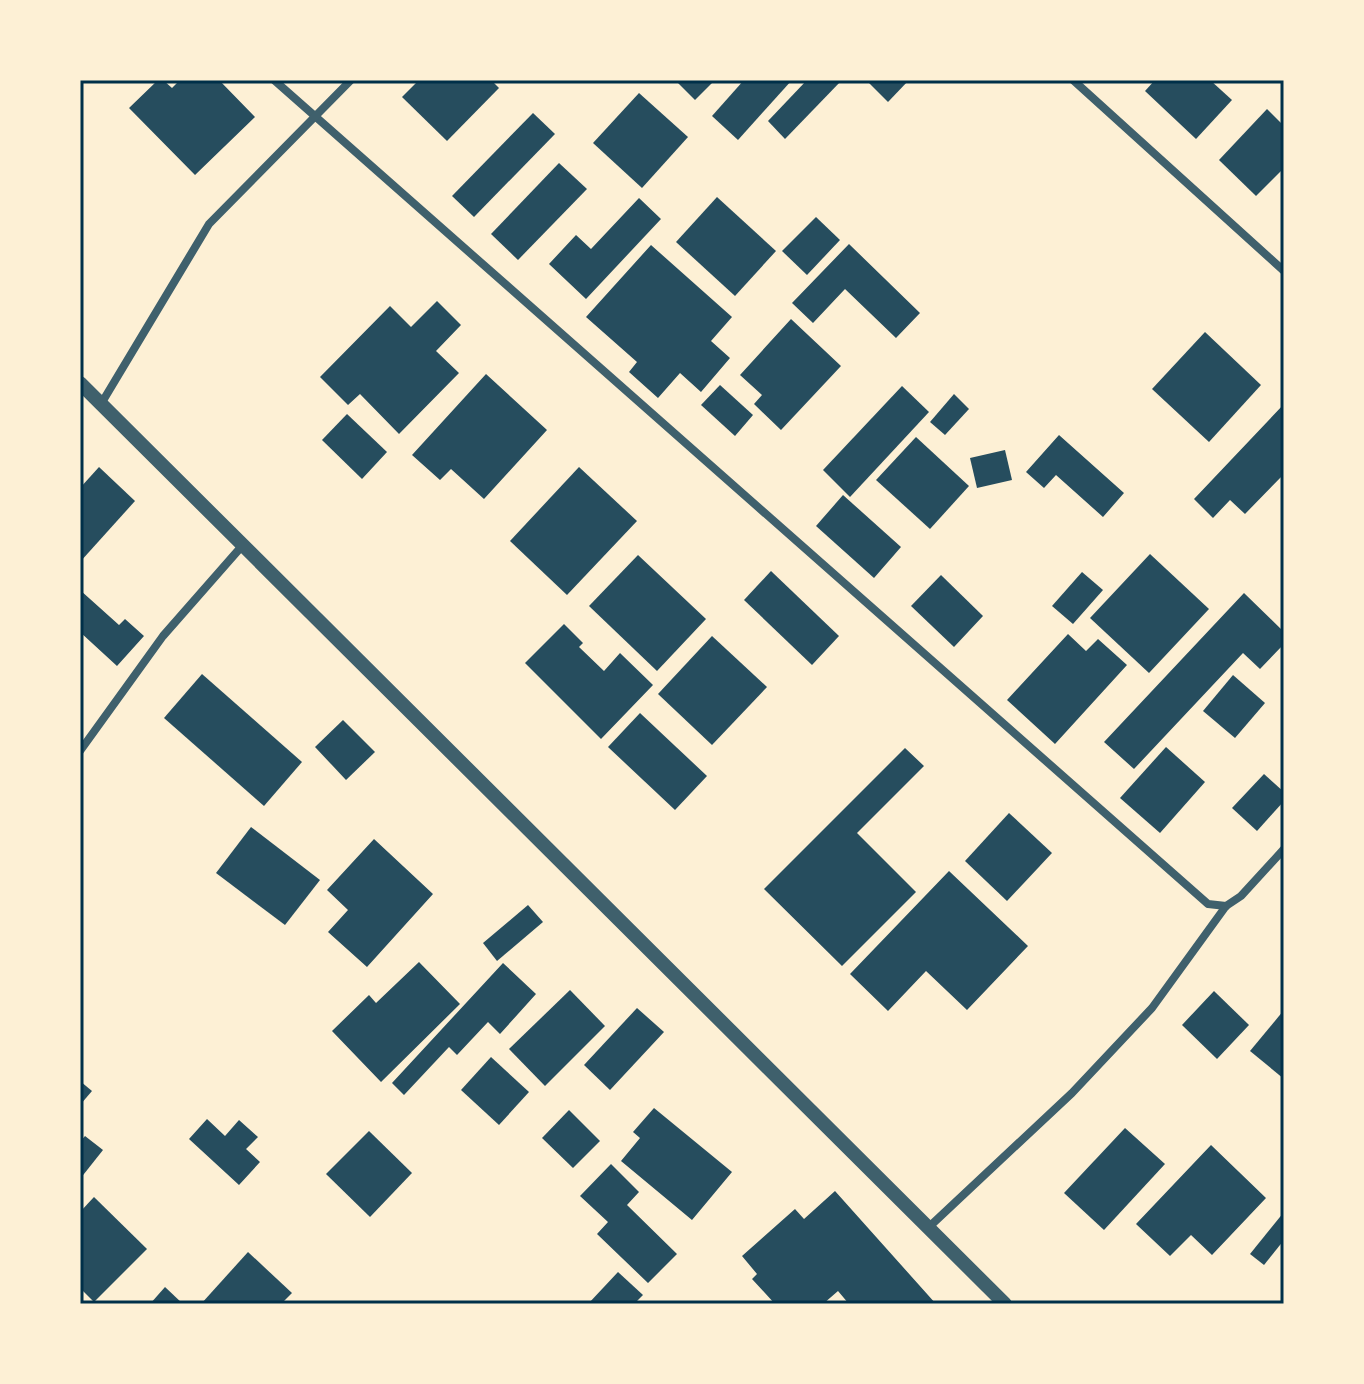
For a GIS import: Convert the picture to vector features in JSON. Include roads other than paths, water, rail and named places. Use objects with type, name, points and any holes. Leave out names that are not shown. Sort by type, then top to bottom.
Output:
[{"type":"street","points":[[274,80],[1208,904],[1226,906]]},
{"type":"street","points":[[101,404],[209,224],[351,80]]},
{"type":"street","points":[[1073,80],[1284,271]]},
{"type":"street","points":[[80,383],[1005,1304]]},
{"type":"street","points":[[80,751],[163,636],[242,546]]},
{"type":"street","points":[[929,1227],[1072,1093],[1152,1008],[1226,906],[1241,896],[1284,849]]}]
